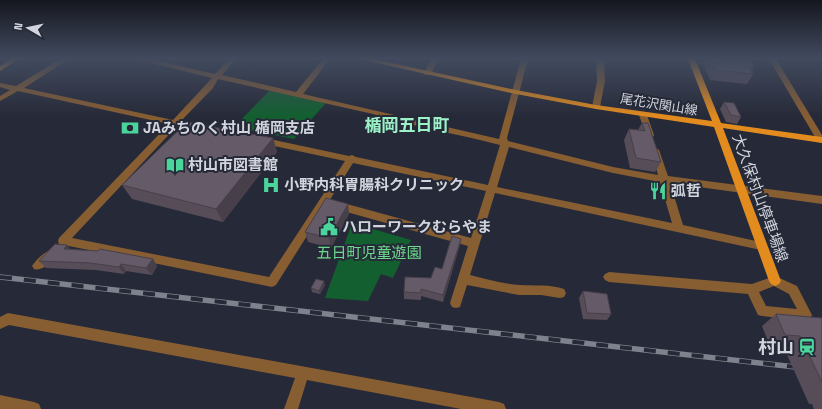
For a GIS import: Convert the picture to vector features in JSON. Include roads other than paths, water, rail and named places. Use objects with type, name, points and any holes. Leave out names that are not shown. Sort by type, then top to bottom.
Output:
[{"type":"main road","name":"尾花沢関山線","points":[[452,78],[596,107],[718,125],[699,78]]},
{"type":"main road","points":[[718,125],[821,140]]},
{"type":"main road","name":"大久保村山停車場線","points":[[718,125],[740,189],[775,281]]},
{"type":"street","points":[[0,99],[34,78]]},
{"type":"street","points":[[38,266],[210,86],[216,78]]},
{"type":"street","points":[[226,78],[375,112],[397,119],[453,130],[613,170],[664,179],[822,200]]},
{"type":"street","points":[[298,94],[311,78]]},
{"type":"street","points":[[456,303],[506,144],[504,138],[520,78]]},
{"type":"street","points":[[596,107],[601,78]]},
{"type":"street","points":[[784,78],[821,140]]},
{"type":"street","points":[[0,85],[205,129]]},
{"type":"street","points":[[643,115],[679,229]]},
{"type":"street","points":[[252,138],[761,246]]},
{"type":"street","points":[[63,241],[272,282],[352,158]]},
{"type":"street","points":[[324,202],[474,244]]},
{"type":"street","points":[[609,277],[752,289],[775,281],[793,290],[806,315],[762,311],[752,289]]},
{"type":"street","points":[[464,279],[519,290],[541,290],[560,293]]},
{"type":"street","points":[[0,323],[8,319],[499,409]]},
{"type":"street","points":[[291,409],[303,373]]},
{"type":"street","points":[[0,402],[34,409]]},
{"type":"railway","points":[[0,277],[822,370]]},
{"type":"place","name":"JAみちのく村山 楯岡支店","points":[[130,128]]},
{"type":"place","name":"村山市図書館","points":[[175,165]]},
{"type":"place","name":"小野内科胃腸科クリニック","points":[[271,185]]},
{"type":"place","name":"弧哲","points":[[658,191]]},
{"type":"place","name":"ハローワークむらやま","points":[[329,227]]},
{"type":"place","name":"村山","points":[[807,347]]},
{"type":"district","name":"楯岡五日町","points":[[407,125]]},
{"type":"park label","name":"五日町児童遊園","points":[[369,253]]}]
